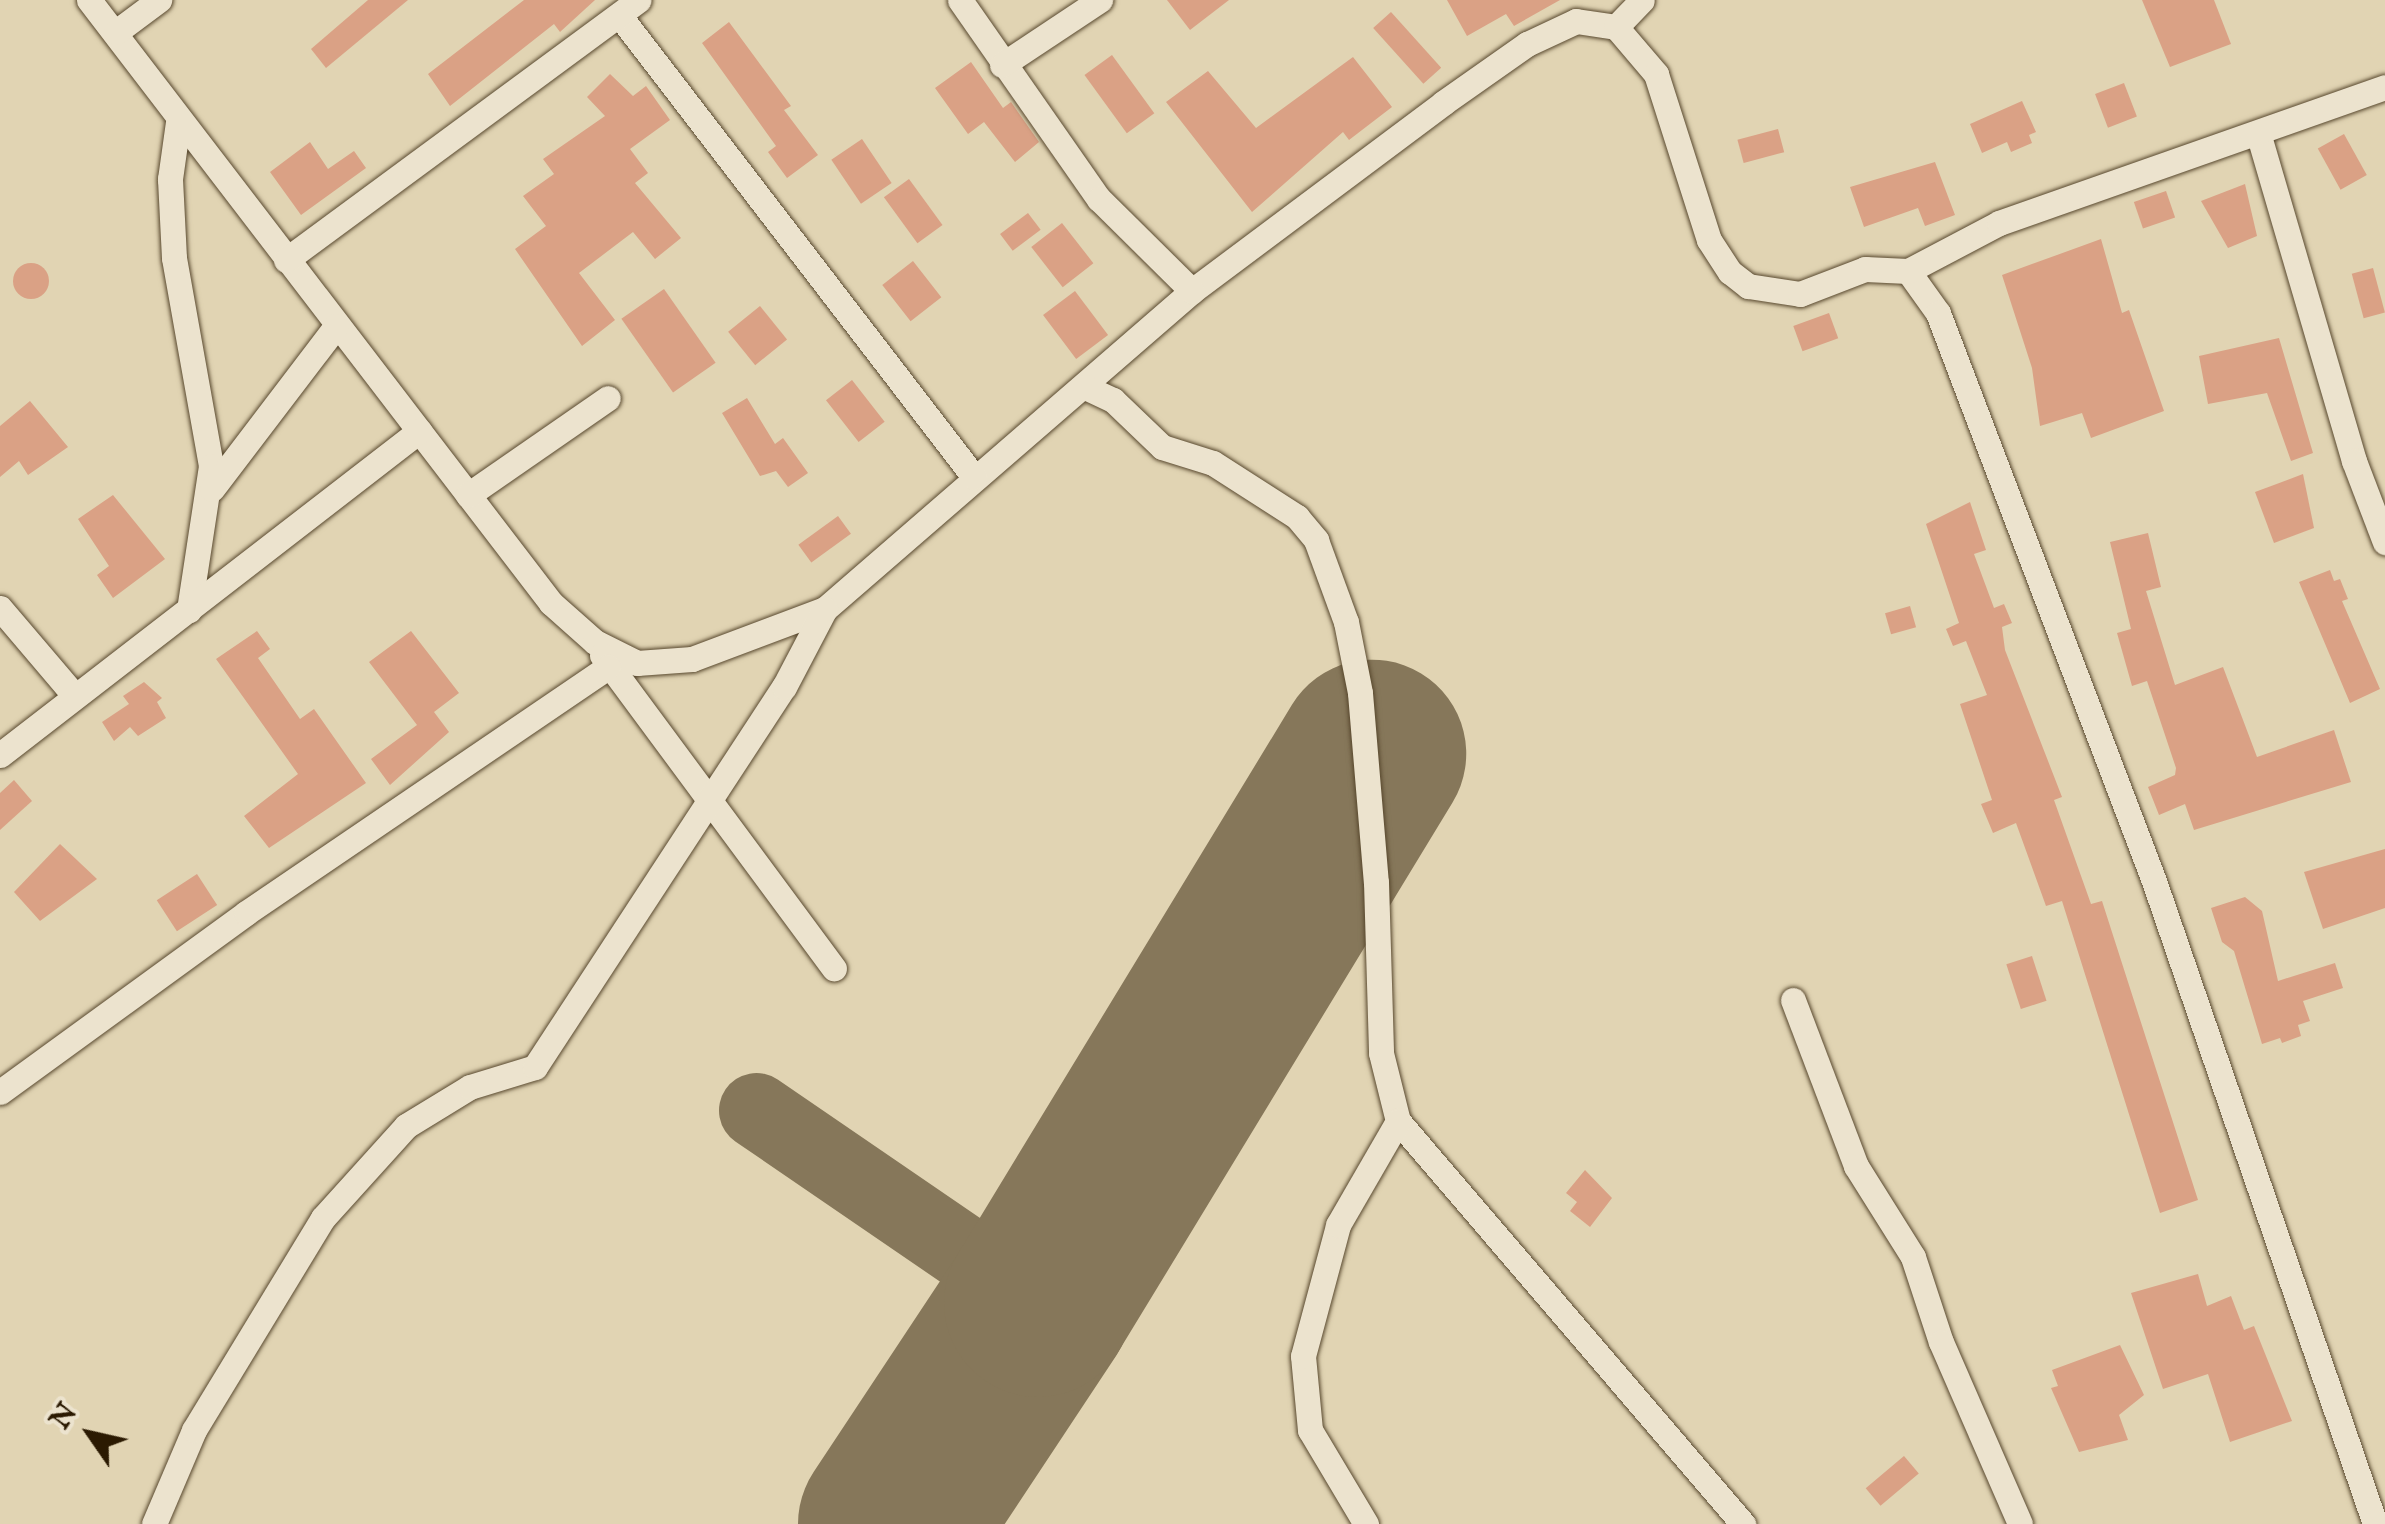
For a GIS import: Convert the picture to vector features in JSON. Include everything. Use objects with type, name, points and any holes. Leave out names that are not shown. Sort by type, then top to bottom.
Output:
[{"type":"street","points":[[89,0],[178,122],[552,603],[595,642],[637,664],[692,659],[825,609],[974,477],[1085,387],[1192,290],[1527,44],[1576,22],[1616,27],[1656,74],[1708,240],[1730,272],[1748,286],[1800,294],[1866,269],[1908,271],[1998,223],[2259,136],[2385,87]]},
{"type":"street","points":[[116,32],[160,0]]},
{"type":"street","points":[[960,0],[1098,199],[1192,290]]},
{"type":"street","points":[[1002,65],[1100,0]]},
{"type":"street","points":[[1616,27],[1642,0]]},
{"type":"street","points":[[286,260],[629,8],[974,477]]},
{"type":"street","points":[[178,122],[170,179],[174,258],[212,489],[190,610]]},
{"type":"street","points":[[2259,136],[2354,461],[2385,542]]},
{"type":"street","points":[[1908,271],[1938,313],[2154,881],[2375,1524]]},
{"type":"street","points":[[212,489],[336,326]]},
{"type":"street","points":[[1085,387],[1113,400],[1162,447],[1214,463],[1297,518],[1330,570],[1360,693],[1376,882],[1381,1054],[1398,1122],[1744,1524]]},
{"type":"street","points":[[468,494],[608,398]]},
{"type":"street","points":[[0,755],[419,432]]},
{"type":"street","points":[[0,608],[74,696]]},
{"type":"street","points":[[154,1524],[194,1430],[324,1218],[406,1126],[470,1087],[535,1066],[784,688],[825,609]]},
{"type":"street","points":[[595,642],[608,667],[708,805],[834,969]]},
{"type":"street","points":[[0,1092],[246,913],[608,667]]},
{"type":"street","points":[[1793,1000],[1856,1166],[1913,1257],[2020,1524]]},
{"type":"street","points":[[1366,1524],[1310,1430],[1302,1356],[1338,1225],[1398,1122]]},
{"type":"building","points":[[368,0],[408,0],[326,68],[311,49]]},
{"type":"building","points":[[524,0],[595,0],[560,32],[554,24],[450,106],[428,74]]},
{"type":"building","points":[[1167,0],[1229,0],[1190,30]]},
{"type":"building","points":[[1447,0],[1560,0],[1514,26],[1506,14],[1467,36]]},
{"type":"building","points":[[2142,0],[2214,0],[2231,44],[2170,67]]},
{"type":"building","points":[[1391,12],[1441,68],[1423,84],[1373,28]]},
{"type":"building","points":[[729,22],[791,106],[784,110],[818,155],[787,178],[768,152],[776,146],[702,43]]},
{"type":"building","points":[[1112,55],[1154,113],[1127,133],[1084,75]]},
{"type":"building","points":[[1353,57],[1392,107],[1349,140],[1343,132],[1252,212],[1166,102],[1208,71],[1256,128]]},
{"type":"building","points":[[971,62],[1003,108],[1011,102],[1039,142],[1015,162],[984,122],[968,134],[935,88]]},
{"type":"building","points":[[610,74],[633,96],[646,86],[670,120],[630,149],[648,173],[635,183],[681,238],[655,259],[633,232],[579,273],[615,320],[582,346],[515,249],[546,226],[523,196],[554,174],[543,159],[605,116],[587,97]]},
{"type":"building","points":[[2124,83],[2137,117],[2108,128],[2095,94]]},
{"type":"building","points":[[2022,101],[2036,132],[2029,135],[2032,143],[2011,152],[2007,142],[1982,153],[1970,124]]},
{"type":"building","points":[[1778,129],[1784,152],[1744,163],[1737,140]]},
{"type":"building","points":[[2344,134],[2367,175],[2341,190],[2318,149]]},
{"type":"building","points":[[862,139],[892,183],[861,204],[831,160]]},
{"type":"building","points":[[310,142],[328,169],[354,151],[366,168],[301,215],[270,172]]},
{"type":"building","points":[[1935,162],[1955,215],[1925,226],[1918,208],[1864,227],[1850,187]]},
{"type":"building","points":[[909,179],[943,225],[917,243],[884,197]]},
{"type":"building","points":[[2245,184],[2257,236],[2228,248],[2201,201]]},
{"type":"building","points":[[2166,191],[2175,217],[2143,229],[2134,202]]},
{"type":"building","points":[[1028,213],[1041,230],[1013,251],[1000,234]]},
{"type":"building","points":[[1062,223],[1093,263],[1063,287],[1031,247]]},
{"type":"building","points":[[2101,239],[2122,313],[2129,310],[2164,411],[2091,438],[2082,413],[2040,426],[2032,368],[2002,275]]},
{"type":"building","points":[[913,261],[941,297],[911,321],[882,285]]},
{"type":"building","points":[[31,263],[44,268],[49,281],[44,294],[31,299],[18,294],[13,281],[18,268]]},
{"type":"building","points":[[2373,268],[2385,312],[2364,318],[2352,274]]},
{"type":"building","points":[[664,289],[716,363],[673,393],[621,319]]},
{"type":"building","points":[[1075,291],[1108,335],[1076,359],[1043,315]]},
{"type":"building","points":[[760,306],[787,339],[755,365],[728,332]]},
{"type":"building","points":[[1829,313],[1838,338],[1803,351],[1793,326]]},
{"type":"building","points":[[2279,338],[2313,453],[2291,461],[2267,393],[2208,404],[2199,356]]},
{"type":"building","points":[[852,380],[885,422],[859,442],[826,400]]},
{"type":"building","points":[[747,398],[775,444],[783,438],[808,473],[788,487],[776,471],[760,476],[722,413]]},
{"type":"building","points":[[30,401],[68,447],[28,475],[19,461],[0,477],[0,426]]},
{"type":"building","points":[[2303,474],[2314,528],[2274,543],[2255,492]]},
{"type":"building","points":[[113,495],[165,559],[113,598],[97,575],[109,566],[78,519]]},
{"type":"building","points":[[1970,502],[1986,550],[1974,554],[1994,608],[2004,604],[2012,623],[2002,627],[2005,650],[2062,797],[2054,800],[2091,904],[2102,901],[2198,1200],[2160,1213],[2062,901],[2046,906],[2016,823],[1993,833],[1981,804],[1992,800],[1960,704],[1987,695],[1966,641],[1953,646],[1946,629],[1959,623],[1926,524]]},
{"type":"building","points":[[838,516],[851,534],[811,563],[798,545]]},
{"type":"building","points":[[2148,533],[2161,587],[2146,591],[2175,685],[2223,667],[2257,757],[2334,730],[2351,782],[2194,830],[2185,804],[2159,815],[2148,787],[2175,775],[2176,768],[2147,681],[2132,686],[2117,633],[2131,629],[2110,542]]},
{"type":"building","points":[[2330,570],[2334,581],[2340,579],[2348,599],[2342,601],[2380,689],[2350,703],[2299,582]]},
{"type":"building","points":[[1910,606],[1916,627],[1891,634],[1885,613]]},
{"type":"building","points":[[257,631],[270,649],[258,658],[300,719],[314,709],[366,783],[269,848],[244,816],[298,774],[216,659]]},
{"type":"building","points":[[411,631],[459,693],[434,712],[449,732],[390,785],[371,759],[417,725],[369,662]]},
{"type":"building","points":[[144,682],[162,698],[157,702],[166,718],[138,736],[130,727],[114,741],[102,722],[129,704],[123,696]]},
{"type":"building","points":[[14,780],[32,801],[0,830],[0,793]]},
{"type":"building","points":[[60,844],[97,879],[40,921],[14,892]]},
{"type":"building","points":[[2385,849],[2385,908],[2323,929],[2304,872]]},
{"type":"building","points":[[197,874],[217,905],[177,931],[157,900]]},
{"type":"building","points":[[2245,897],[2262,911],[2278,981],[2335,963],[2343,988],[2303,1001],[2310,1021],[2298,1025],[2301,1036],[2282,1043],[2280,1038],[2262,1044],[2234,951],[2222,942],[2211,908]]},
{"type":"building","points":[[2032,956],[2047,1001],[2021,1009],[2006,964]]},
{"type":"building","points":[[1585,1170],[1612,1198],[1590,1227],[1570,1211],[1577,1202],[1566,1193]]},
{"type":"building","points":[[2198,1274],[2207,1306],[2231,1296],[2244,1330],[2254,1326],[2292,1421],[2230,1442],[2208,1374],[2163,1389],[2131,1293]]},
{"type":"building","points":[[2120,1345],[2144,1395],[2119,1415],[2128,1440],[2079,1452],[2051,1388],[2058,1386],[2052,1370]]},
{"type":"building","points":[[1904,1456],[1919,1474],[1880,1506],[1866,1488]]},
{"type":"taxiway","points":[[756,1110],[1038,1303]]},
{"type":"runway","points":[[892,1524],[1038,1303],[1372,754]]}]
